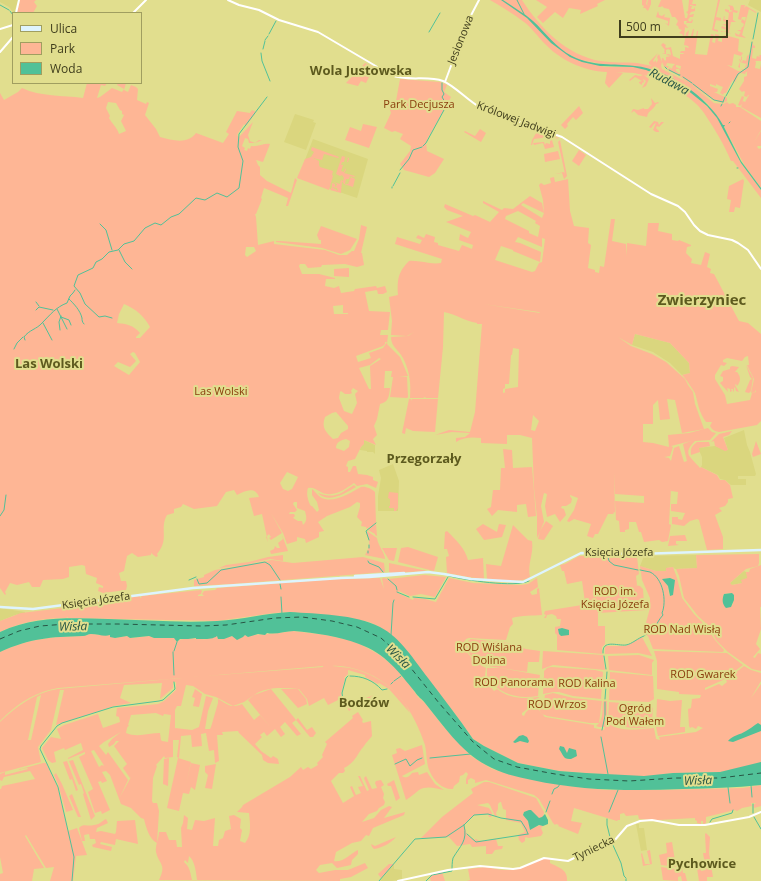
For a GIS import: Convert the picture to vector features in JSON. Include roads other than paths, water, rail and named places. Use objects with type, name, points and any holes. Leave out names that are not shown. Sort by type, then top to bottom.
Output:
[{"type":"main road","name":"Księcia Józefa","points":[[0,607],[27,610],[40,609],[193,588],[388,574],[433,572],[471,579],[523,582],[581,553],[638,554],[761,550]]},
{"type":"main road","name":"Księcia Józefa","points":[[340,578],[413,573]]},
{"type":"street","points":[[16,12],[19,0]]},
{"type":"street","points":[[134,12],[146,0]]},
{"type":"street","points":[[228,0],[239,5],[259,10],[279,20],[318,32],[393,76],[445,82]]},
{"type":"street","name":"Jesionowa","points":[[445,82],[467,23],[479,0]]},
{"type":"street","points":[[0,29],[12,26]]},
{"type":"street","points":[[0,52],[12,38]]},
{"type":"street","name":"Królowej Jadwigi","points":[[445,82],[470,102],[481,108],[562,137],[651,194],[678,206],[685,212],[694,226],[700,231],[708,235],[738,243],[748,250],[761,269]]},
{"type":"street","name":"Tyniecka","points":[[398,881],[448,870],[480,866],[513,869],[520,868],[544,858],[568,861],[599,846],[614,841],[627,826],[640,820],[652,820],[679,825],[705,825],[749,817],[761,812]]},
{"type":"water","points":[[501,0],[530,18],[556,45],[572,56],[588,62],[647,68],[685,86],[707,104],[723,125],[725,125],[724,127],[741,161],[761,190],[741,163],[717,118],[707,106],[691,93],[675,82],[646,70],[633,67],[600,66],[582,62],[570,57],[551,43],[527,18]]},
{"type":"water","points":[[670,578],[675,580],[673,595],[670,596],[668,586],[662,579]]},
{"type":"water","points":[[732,593],[734,595],[734,600],[731,607],[726,608],[723,601],[724,594]]},
{"type":"water","name":"Wisła","points":[[290,612],[324,614],[359,619],[380,627],[388,632],[401,643],[473,739],[518,763],[559,771],[644,776],[673,773],[720,772],[761,762],[761,785],[664,790],[588,788],[551,784],[520,778],[491,768],[460,745],[397,670],[384,658],[359,644],[327,635],[294,631],[274,634],[267,633],[265,635],[258,634],[248,637],[245,635],[237,640],[232,636],[224,639],[218,639],[217,636],[207,639],[180,639],[177,642],[174,638],[154,638],[149,636],[130,638],[127,636],[115,638],[110,637],[110,635],[105,636],[91,634],[84,636],[41,639],[11,647],[0,652],[0,632],[26,623],[53,619],[80,618],[203,622]]},
{"type":"water","points":[[562,628],[569,630],[569,635],[561,636],[559,634],[558,629]]},
{"type":"water","points":[[758,723],[761,725],[761,731],[733,742],[728,741],[732,737],[744,732]]},
{"type":"water","points":[[523,735],[527,737],[529,741],[528,743],[520,741],[515,743],[513,742],[519,736]]},
{"type":"water","points":[[560,746],[564,747],[567,753],[569,748],[576,750],[577,756],[571,759],[566,759],[559,749]]},
{"type":"water","points":[[531,810],[539,818],[545,814],[548,824],[543,826],[539,825],[530,830],[528,821],[523,815],[524,812]]},
{"type":"waterway","name":"Rudawa","points":[[517,0],[524,14]]},
{"type":"waterway","points":[[0,5],[9,10]]},
{"type":"waterway","points":[[429,32],[440,13]]},
{"type":"waterway","points":[[753,39],[758,13]]},
{"type":"waterway","points":[[269,34],[276,21]]},
{"type":"waterway","points":[[265,40],[268,36]]},
{"type":"waterway","points":[[263,49],[265,41]]},
{"type":"waterway","points":[[726,96],[738,74],[748,67],[752,42]]},
{"type":"waterway","points":[[261,53],[262,61],[270,81]]},
{"type":"waterway","points":[[669,70],[679,75]]},
{"type":"waterway","points":[[683,77],[692,83]]},
{"type":"waterway","points":[[423,146],[444,110],[443,105],[445,102],[442,97],[444,94],[442,90],[442,83]]},
{"type":"waterway","points":[[693,84],[714,100],[723,102]]},
{"type":"waterway","points":[[112,318],[105,316],[99,317],[85,304],[80,293],[74,286],[78,275],[93,268],[96,262],[102,259],[109,252],[118,250],[124,244],[134,241],[145,228],[155,223],[161,225],[171,217],[179,214],[196,198],[205,200],[217,193],[227,197],[239,188],[243,161],[238,147],[239,134],[267,97]]},
{"type":"waterway","points":[[723,102],[725,97]]},
{"type":"waterway","points":[[400,170],[409,159],[413,150],[422,147]]},
{"type":"waterway","points":[[393,186],[400,173]]},
{"type":"waterway","points":[[100,224],[106,230],[112,250]]},
{"type":"waterway","points":[[119,250],[125,262],[132,269]]},
{"type":"waterway","points":[[25,340],[24,337],[26,335],[40,325],[56,309],[67,303],[75,290]]},
{"type":"waterway","points":[[69,299],[75,305],[84,324]]},
{"type":"waterway","points":[[36,302],[39,306]]},
{"type":"waterway","points":[[36,310],[39,307],[53,310]]},
{"type":"waterway","points":[[57,309],[61,317],[69,320],[71,325]]},
{"type":"waterway","points":[[60,330],[59,322],[61,316]]},
{"type":"waterway","points":[[61,317],[67,329]]},
{"type":"waterway","points":[[43,323],[52,340]]},
{"type":"waterway","points":[[14,349],[23,337]]},
{"type":"waterway","points":[[0,516],[4,510],[6,495]]},
{"type":"waterway","points":[[369,540],[366,531],[376,523]]},
{"type":"waterway","points":[[608,557],[609,561],[614,565],[638,570]]},
{"type":"waterway","points":[[368,561],[369,563],[379,567],[383,572]]},
{"type":"waterway","points":[[197,579],[199,584],[207,583],[221,570],[265,562],[270,565],[280,580]]},
{"type":"waterway","points":[[640,570],[650,572],[658,579],[664,596],[663,615],[654,628],[645,635]]},
{"type":"waterway","points":[[449,576],[502,584],[513,584],[529,581]]},
{"type":"waterway","points":[[189,580],[196,577]]},
{"type":"waterway","points":[[413,597],[435,599],[448,577]]},
{"type":"waterway","points":[[388,579],[396,586],[397,590]]},
{"type":"waterway","points":[[280,584],[281,589]]},
{"type":"waterway","points":[[397,592],[409,597]]},
{"type":"waterway","points":[[281,597],[282,614]]},
{"type":"waterway","points":[[391,635],[394,600]]},
{"type":"waterway","points":[[69,606],[87,604]]},
{"type":"waterway","points":[[603,653],[603,649],[607,645],[626,645],[644,636]]},
{"type":"waterway","points":[[174,651],[177,642]]},
{"type":"waterway","points":[[173,652],[174,675]]},
{"type":"waterway","points":[[604,656],[606,669]]},
{"type":"waterway","points":[[605,699],[607,672]]},
{"type":"waterway","points":[[343,700],[342,693],[346,678],[348,676]]},
{"type":"waterway","points":[[350,676],[371,681],[382,690],[387,689]]},
{"type":"waterway","name":"Wisła","points":[[394,681],[401,676]]},
{"type":"waterway","points":[[72,881],[74,857],[58,787],[40,749],[41,746],[57,726],[62,723],[113,707],[163,700],[175,689],[174,682]]},
{"type":"waterway","points":[[602,730],[605,716],[605,702]]},
{"type":"waterway","points":[[601,737],[608,774]]},
{"type":"waterway","points":[[430,758],[471,754]]},
{"type":"waterway","points":[[395,764],[406,759],[410,766],[422,758]]},
{"type":"waterway","points":[[552,794],[554,789],[560,784]]},
{"type":"waterway","points":[[751,785],[752,797]]},
{"type":"waterway","points":[[728,787],[730,803]]},
{"type":"waterway","points":[[609,812],[618,790]]},
{"type":"waterway","points":[[546,812],[550,801]]},
{"type":"waterway","points":[[753,804],[753,813]]},
{"type":"waterway","points":[[710,822],[712,819],[732,813],[733,810]]},
{"type":"waterway","points":[[379,881],[415,839],[446,837],[464,825],[474,815],[488,814],[501,818],[521,821],[528,834]]},
{"type":"waterway","points":[[754,817],[761,829]]},
{"type":"waterway","points":[[607,819],[611,841]]},
{"type":"waterway","points":[[426,881],[432,875],[452,871],[453,858],[461,847],[464,839],[464,825]]},
{"type":"waterway","points":[[467,834],[476,842],[528,834]]},
{"type":"waterway","points":[[612,843],[626,878]]},
{"type":"district","name":"Wola Justowska","points":[[361,71]]},
{"type":"district","name":"Zwierzyniec","points":[[702,301]]},
{"type":"district","name":"Las Wolski","points":[[49,364]]},
{"type":"district","name":"Przegorzały","points":[[424,459]]},
{"type":"district","name":"Bodzów","points":[[364,703]]},
{"type":"district","name":"Pychowice","points":[[702,864]]},
{"type":"park label","name":"Park Decjusza","points":[[419,105]]},
{"type":"park label","name":"ROD im. Księcia Józefa","points":[[615,598]]},
{"type":"park label","name":"ROD Nad Wisłą","points":[[682,630]]},
{"type":"park label","name":"ROD Wiślana Dolina","points":[[489,654]]},
{"type":"park label","name":"ROD Gwarek","points":[[703,675]]},
{"type":"park label","name":"ROD Panorama","points":[[514,683]]},
{"type":"park label","name":"ROD Kalina","points":[[587,684]]},
{"type":"park label","name":"ROD Wrzos","points":[[557,705]]},
{"type":"park label","name":"Ogród Pod Wałem","points":[[635,715]]}]
